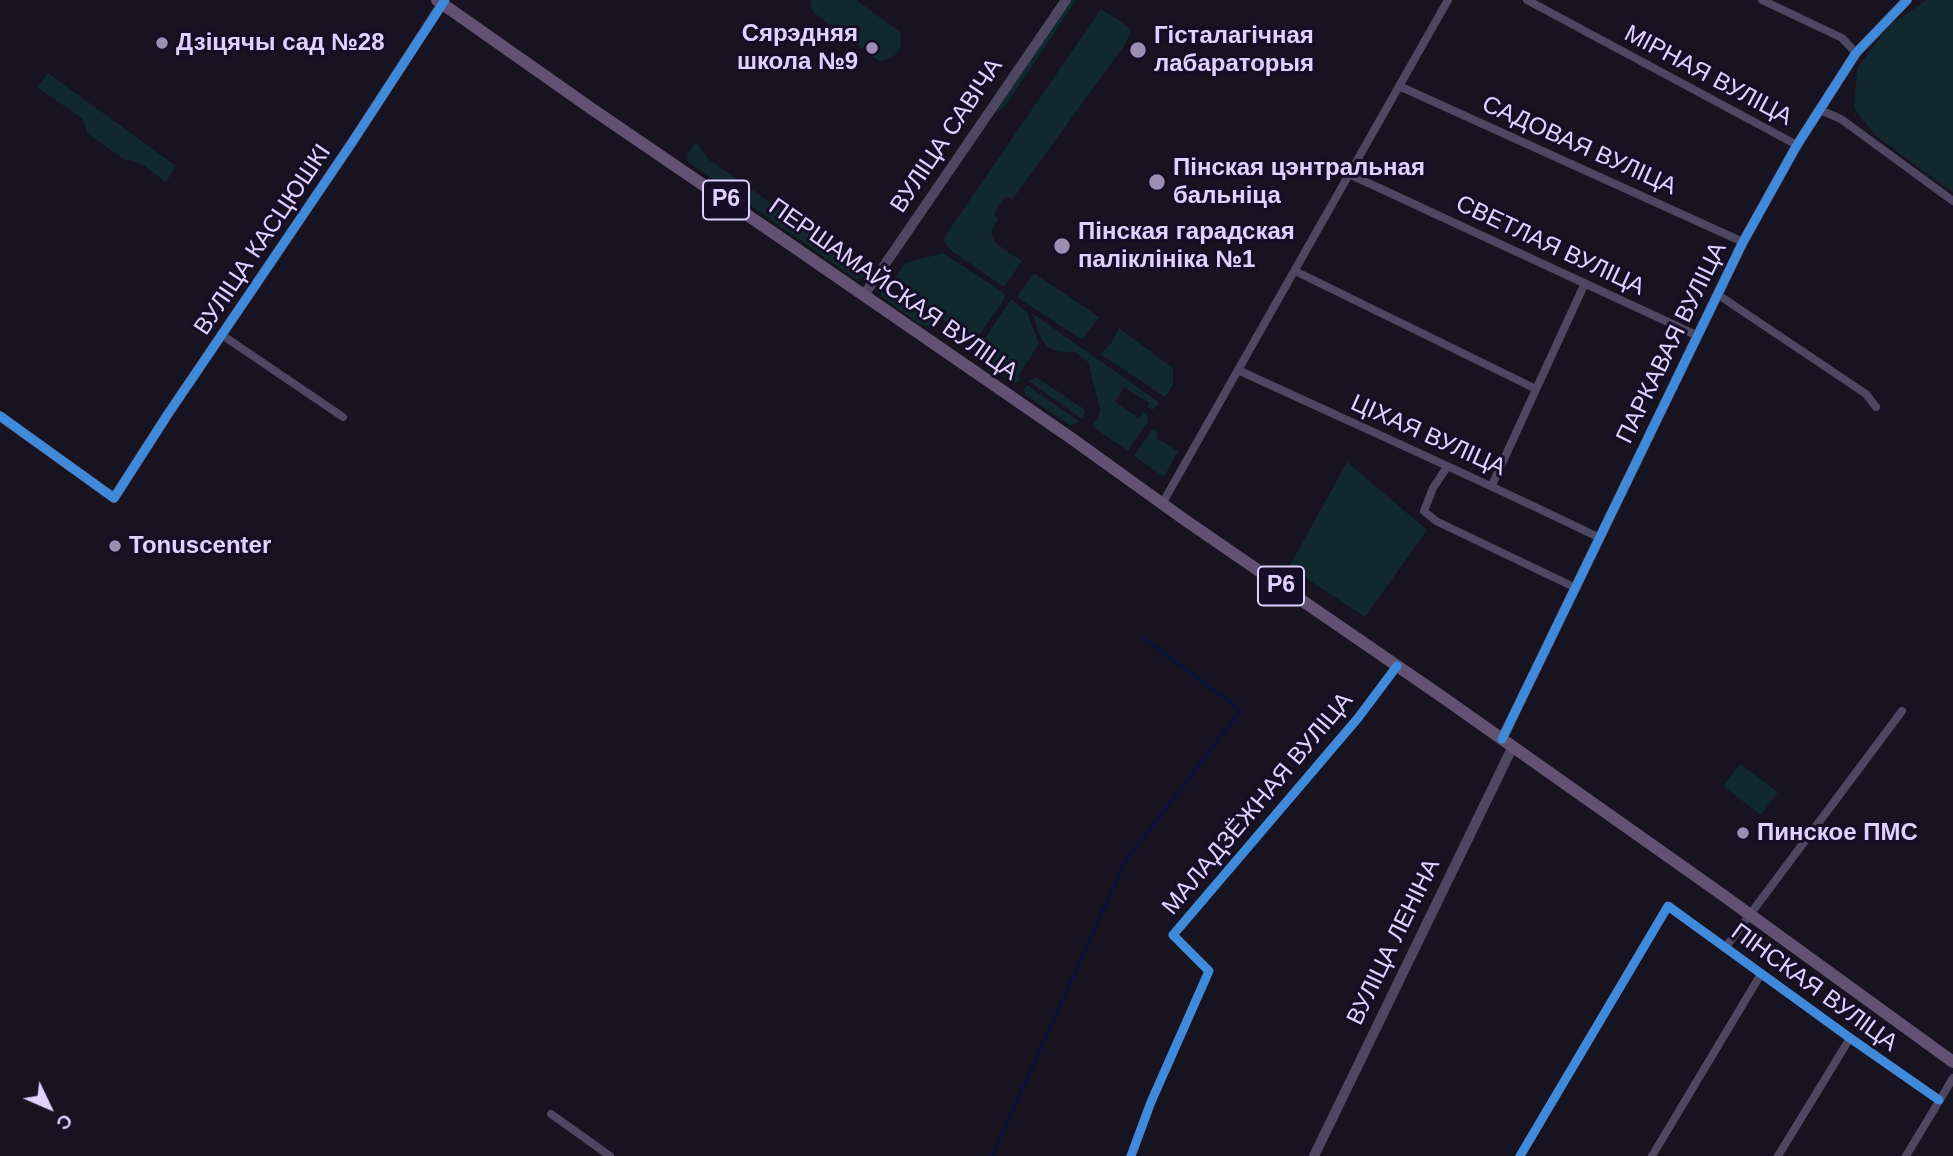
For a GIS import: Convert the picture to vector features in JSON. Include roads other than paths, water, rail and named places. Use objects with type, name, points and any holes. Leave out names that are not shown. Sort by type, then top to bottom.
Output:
[{"type":"main road","name":"ПЕРШАМАЙСКАЯ ВУЛІЦА","points":[[441,1],[569,94],[864,295],[1162,504]]},
{"type":"main road","name":"ПІНСКАЯ ВУЛІЦА","points":[[1162,504],[1508,743],[1953,1062]]},
{"type":"street","name":"ВУЛІЦА САВІЧА","points":[[864,295],[1066,0]]},
{"type":"street","points":[[1162,504],[1448,0]]},
{"type":"street","name":"МІРНАЯ ВУЛІЦА","points":[[1527,0],[1797,145]]},
{"type":"street","points":[[1762,0],[1842,37],[1856,53]]},
{"type":"street","name":"ПАРКАВАЯ ВУЛІЦА","points":[[1509,726],[1743,242],[1797,145],[1856,53],[1907,0]]},
{"type":"street","name":"ВУЛІЦА КАСЦЮШКІ","points":[[0,416],[114,498],[353,141],[441,1]]},
{"type":"street","name":"САДОВАЯ ВУЛІЦА","points":[[1399,86],[1743,242]]},
{"type":"street","name":"МІРНАЯ ВУЛІЦА","points":[[1820,110],[1841,119],[1953,201]]},
{"type":"street","name":"СВЕТЛАЯ ВУЛІЦА","points":[[1349,174],[1696,335]]},
{"type":"street","points":[[1295,271],[1536,389]]},
{"type":"street","points":[[1492,485],[1584,283]]},
{"type":"street","name":"ПАРКАВАЯ ВУЛІЦА","points":[[1717,294],[1866,394],[1876,407]]},
{"type":"street","name":"ВУЛІЦА КАСЦЮШКІ","points":[[222,335],[343,417]]},
{"type":"street","name":"ЦІХАЯ ВУЛІЦА","points":[[1238,370],[1447,467],[1492,485],[1600,538]]},
{"type":"street","points":[[1447,467],[1433,488],[1424,511],[1436,521],[1576,588]]},
{"type":"street","name":"МАЛАДЗЁЖНАЯ ВУЛІЦА","points":[[1131,1156],[1151,1102],[1209,971],[1173,934],[1350,728],[1398,666]]},
{"type":"street","points":[[1749,914],[1902,711]]},
{"type":"street","name":"ВУЛІЦА ЛЕНІНА","points":[[1314,1156],[1508,743],[1509,726]]},
{"type":"street","name":"ПІНСКАЯ ВУЛІЦА","points":[[1520,1156],[1668,906],[1938,1100]]},
{"type":"street","name":"ПІНСКАЯ ВУЛІЦА","points":[[1725,948],[1749,914]]},
{"type":"street","points":[[1651,1156],[1761,974]]},
{"type":"street","points":[[1778,1156],[1850,1038]]},
{"type":"street","points":[[1906,1156],[1953,1078]]},
{"type":"street","points":[[551,1114],[610,1156]]},
{"type":"waterway","points":[[992,1156],[1125,862],[1238,714],[1233,704],[1143,638]]},
{"type":"place","name":"Дзіцячы сад №28","points":[[162,43]]},
{"type":"place","name":"Сярэдняя школа №9","points":[[872,48]]},
{"type":"place","name":"Гісталагічная лабараторыя","points":[[1138,50]]},
{"type":"place","name":"Пінская цэнтральная бальніца","points":[[1157,182]]},
{"type":"place","name":"Пінская гарадская паліклініка №1","points":[[1062,246]]},
{"type":"place","name":"Tonuscenter","points":[[115,546]]},
{"type":"place","name":"Пинское ПМС","points":[[1743,833]]}]
